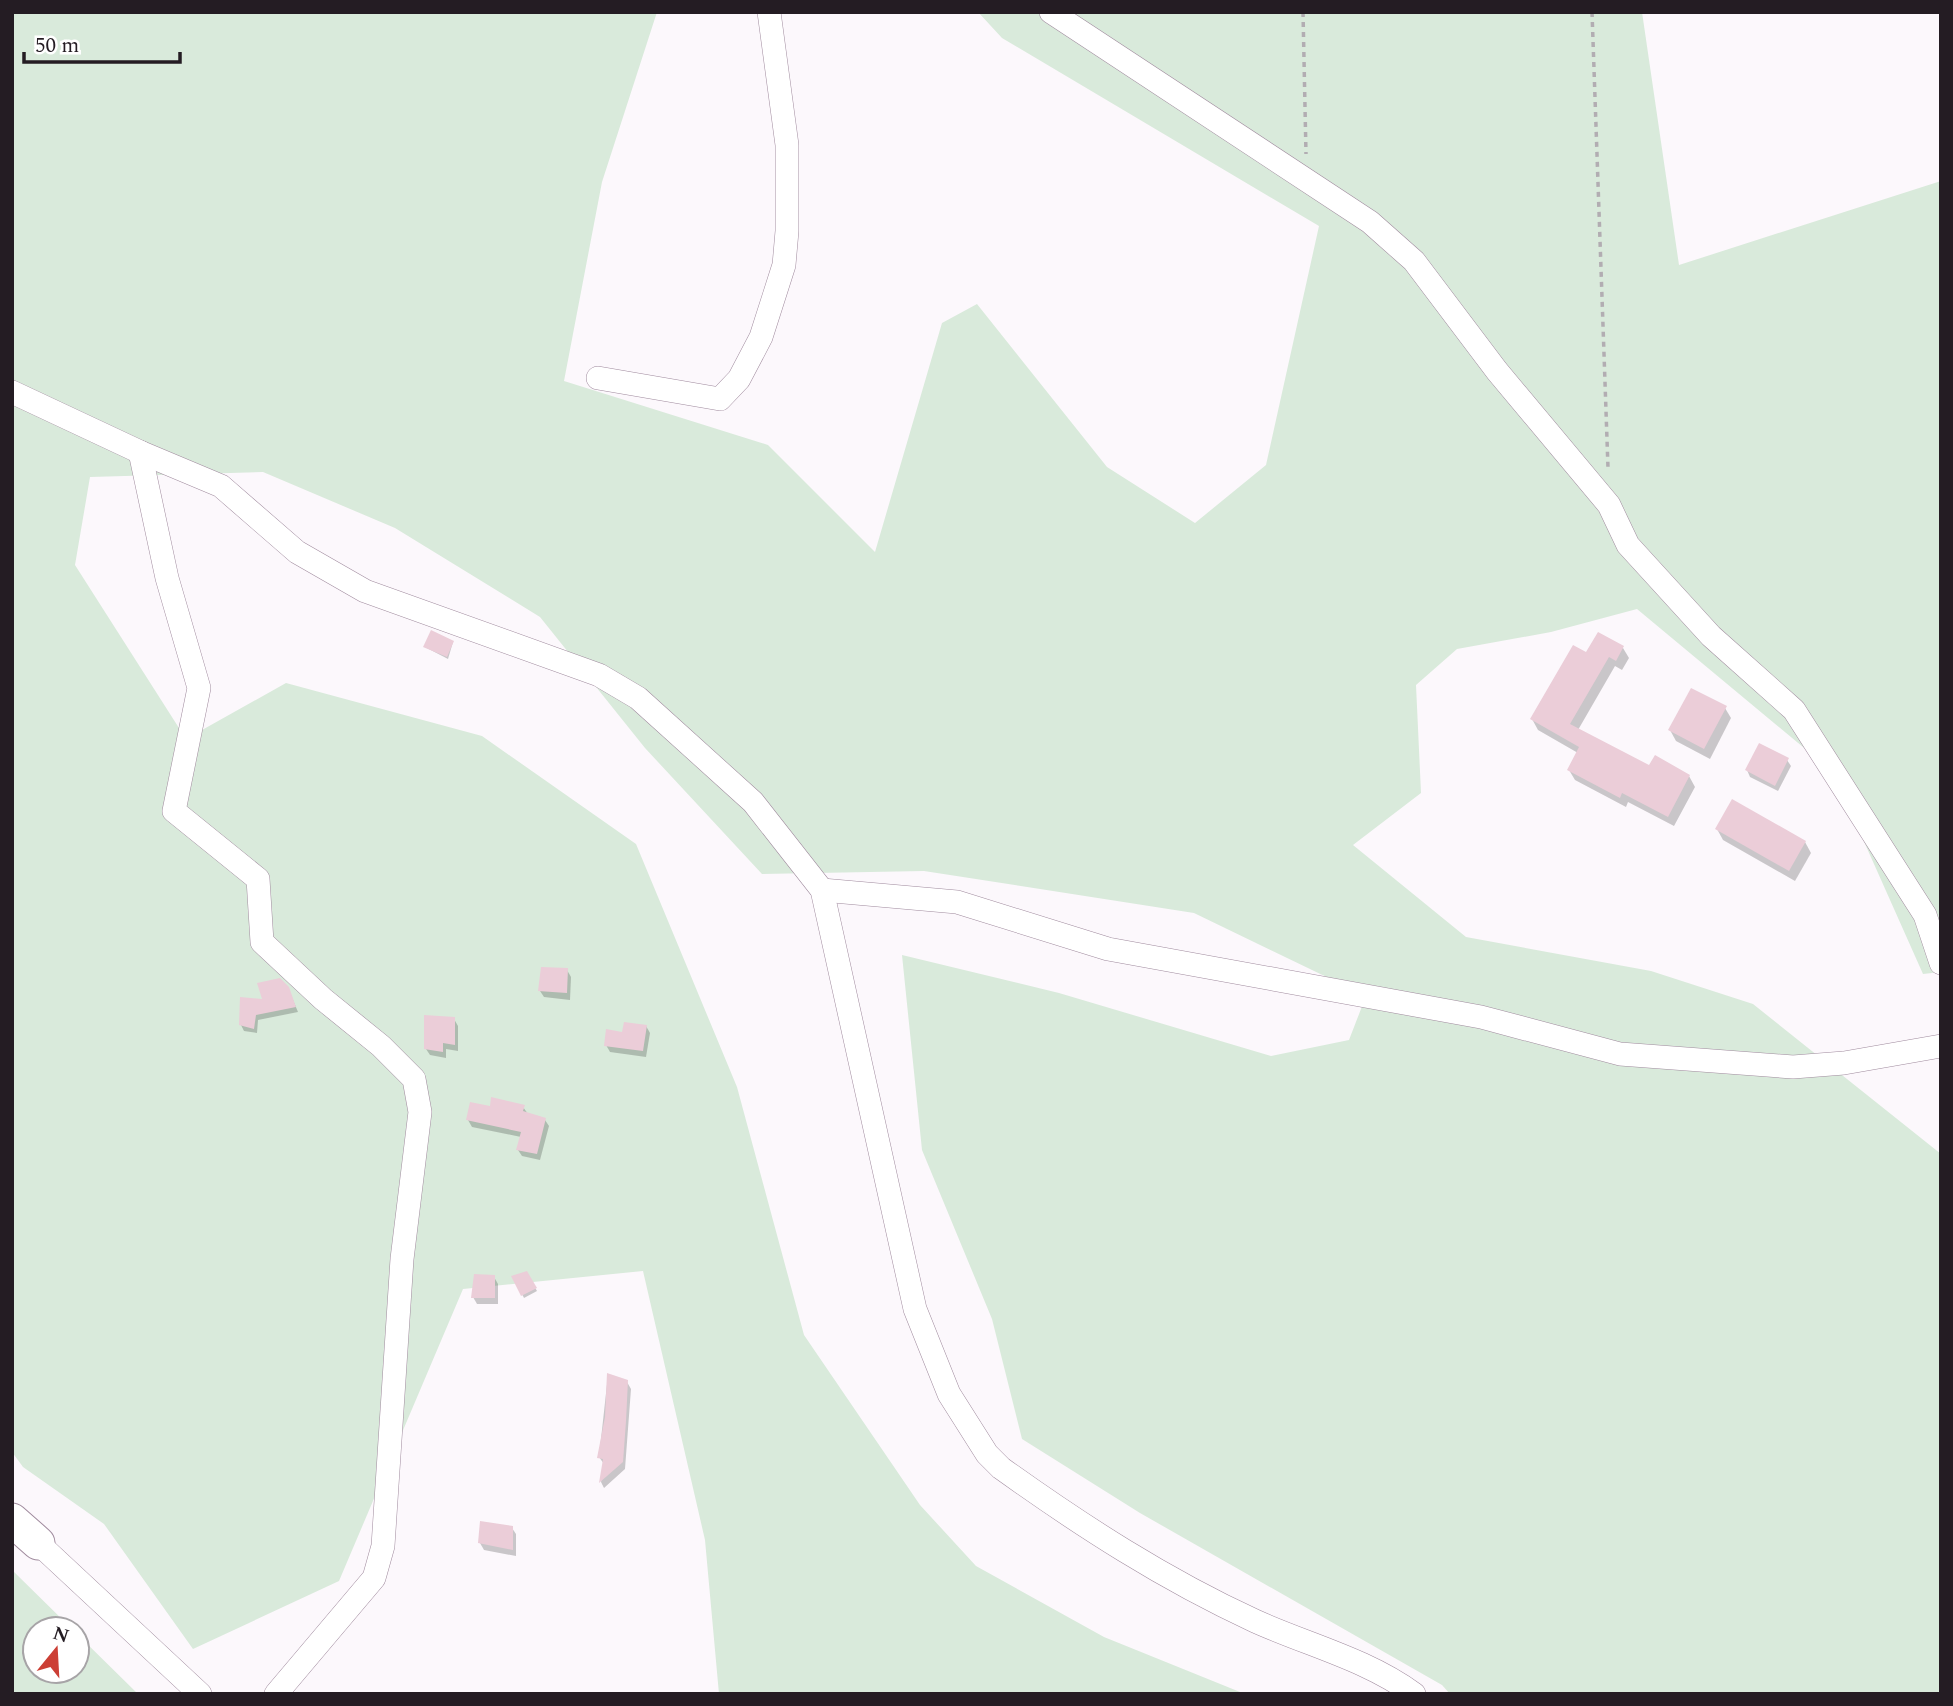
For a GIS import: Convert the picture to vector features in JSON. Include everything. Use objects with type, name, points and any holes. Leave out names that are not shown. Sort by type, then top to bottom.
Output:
[{"type":"street","points":[[598,378],[720,399],[739,379],[761,337],[784,265],[787,231],[787,145],[769,12]]},
{"type":"street","points":[[1051,12],[1370,222],[1414,261],[1497,371],[1609,505],[1628,545],[1711,636],[1794,710],[1925,915],[1941,963]]},
{"type":"street","points":[[12,392],[221,486],[297,552],[365,591],[599,675],[638,698],[753,802],[822,890],[915,1309],[949,1394],[987,1454],[1001,1468],[1126,1554],[1254,1620],[1389,1676],[1413,1694]]},
{"type":"street","points":[[141,452],[167,578],[199,688],[174,811],[258,879],[262,942],[323,999],[381,1046],[414,1079],[419,1112],[402,1259],[383,1546],[374,1578],[276,1694]]},
{"type":"street","points":[[822,890],[957,902],[1108,949],[1481,1017],[1620,1054],[1793,1067],[1844,1063],[1941,1046]]},
{"type":"street","points":[[12,1520],[200,1694]]},
{"type":"path","points":[[1303,12],[1306,181]]},
{"type":"path","points":[[1592,12],[1609,505]]},
{"type":"green space","points":[[12,12],[657,12],[602,182],[564,381],[768,445],[875,552],[942,323],[977,304],[1107,467],[1195,523],[1266,465],[1319,226],[1002,38],[978,12],[1642,12],[1679,265],[1941,181],[1941,972],[1923,974],[1833,772],[1637,609],[1551,632],[1457,649],[1416,685],[1421,793],[1353,845],[1466,937],[1651,971],[1753,1004],[1941,1154],[1941,1694],[1450,1694],[1442,1685],[1140,1513],[1022,1439],[992,1319],[922,1150],[902,955],[1059,993],[1271,1056],[1349,1040],[1366,996],[1194,913],[924,871],[762,874],[645,748],[540,617],[395,528],[263,472],[90,477],[75,565],[186,739],[286,683],[482,736],[636,844],[737,1087],[804,1335],[920,1505],[976,1566],[1104,1637],[1245,1694],[719,1694],[705,1540],[643,1271],[463,1289],[339,1581],[193,1649],[104,1524],[23,1467],[12,1452]]},
{"type":"green space","points":[[12,1570],[58,1615],[21,1615],[21,1685],[91,1685],[91,1648],[138,1694],[12,1694]]},
{"type":"building","points":[[431,630],[454,641],[447,657],[423,647]]},
{"type":"building","points":[[1598,632],[1624,646],[1616,661],[1609,657],[1570,724],[1649,765],[1655,755],[1690,775],[1668,817],[1622,793],[1620,798],[1567,770],[1579,747],[1530,719],[1573,645],[1586,652]]},
{"type":"building","points":[[1691,688],[1727,706],[1704,749],[1668,730]]},
{"type":"building","points":[[1759,743],[1789,758],[1775,786],[1745,770]]},
{"type":"building","points":[[1732,799],[1806,841],[1789,871],[1715,829]]},
{"type":"building","points":[[541,967],[568,968],[567,993],[538,991]]},
{"type":"building","points":[[280,978],[289,987],[296,1007],[256,1015],[254,1029],[239,1025],[240,997],[262,999],[257,983]]},
{"type":"building","points":[[424,1015],[455,1017],[455,1045],[443,1043],[443,1052],[424,1049]]},
{"type":"building","points":[[624,1022],[647,1025],[643,1051],[604,1046],[606,1029],[622,1032]]},
{"type":"building","points":[[491,1097],[525,1105],[523,1111],[546,1118],[537,1154],[516,1150],[521,1132],[466,1120],[470,1102],[490,1106]]},
{"type":"building","points":[[527,1271],[537,1288],[521,1296],[511,1276]]},
{"type":"building","points":[[474,1274],[495,1275],[495,1298],[471,1298]]},
{"type":"building","points":[[607,1373],[628,1380],[626,1421],[623,1462],[599,1483],[603,1459],[597,1458],[605,1417]]},
{"type":"building","points":[[480,1521],[513,1526],[513,1550],[478,1543]]}]
